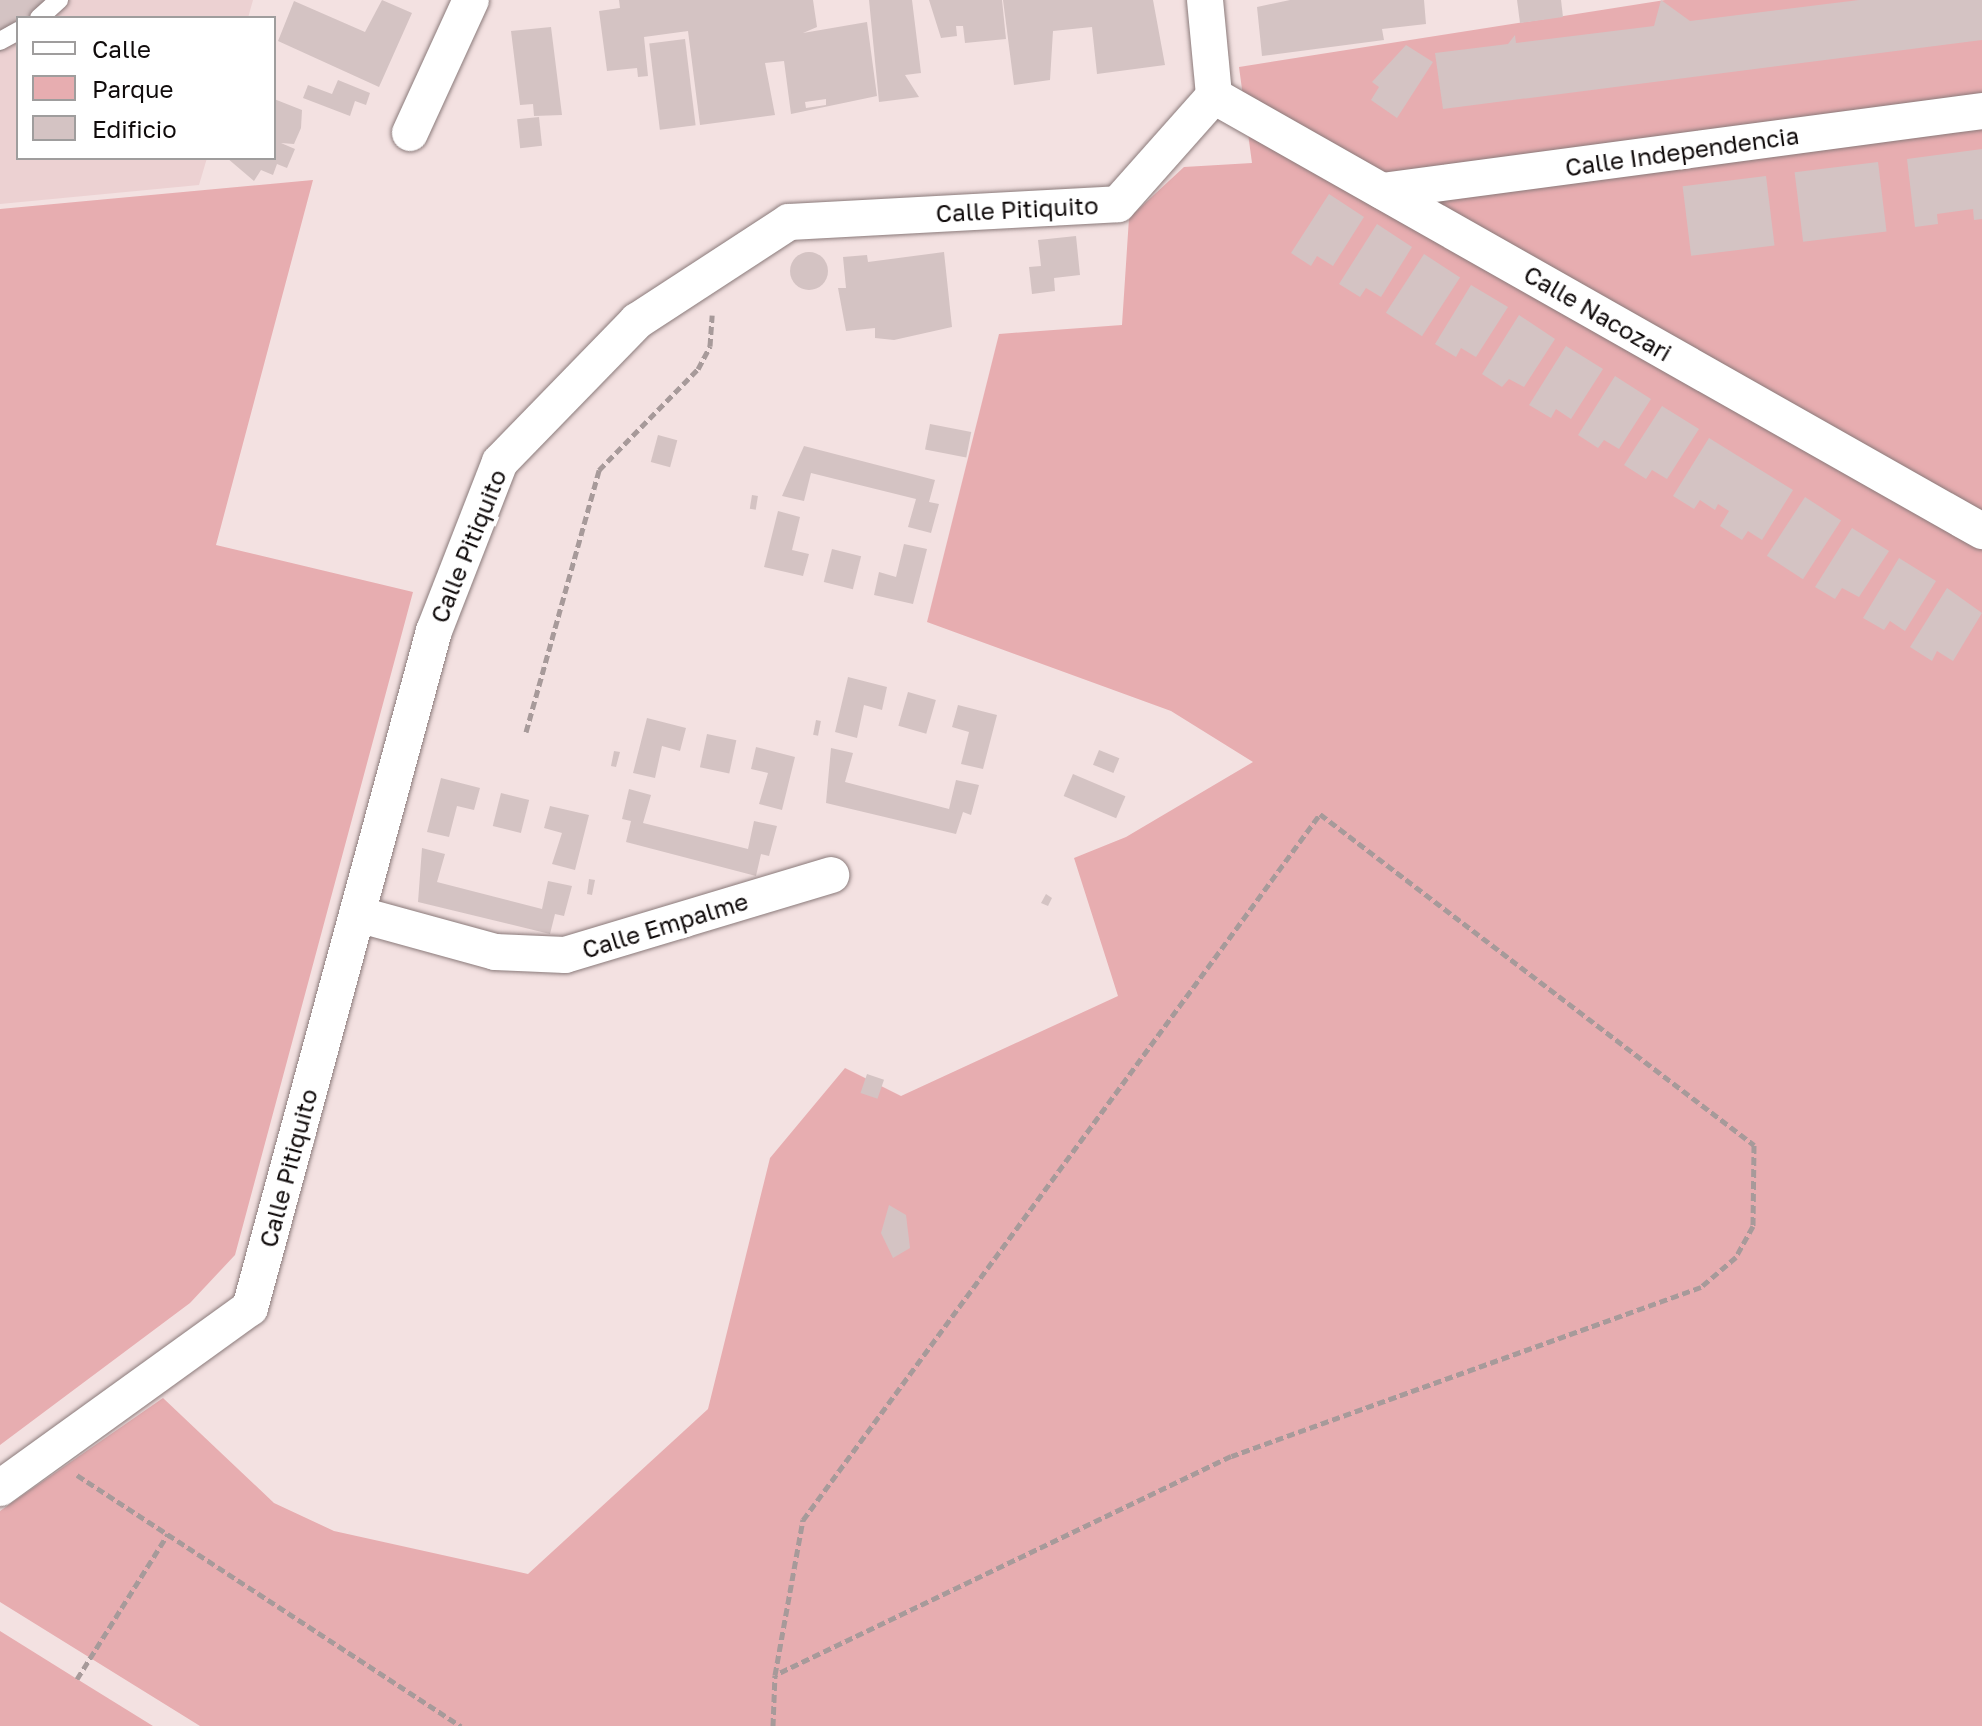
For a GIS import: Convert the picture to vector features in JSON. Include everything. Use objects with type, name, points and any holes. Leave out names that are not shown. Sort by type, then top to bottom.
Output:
[{"type":"street","points":[[410,133],[471,0]]},
{"type":"street","points":[[1205,0],[1214,96]]},
{"type":"street","name":"Calle Nacozari","points":[[1214,96],[1982,531]]},
{"type":"street","name":"Calle Pitiquito","points":[[0,1488],[250,1308],[434,631],[500,462],[637,321],[789,222],[1118,204],[1214,96]]},
{"type":"street","name":"Calle Independencia","points":[[1382,191],[1982,111]]},
{"type":"street","name":"Calle Empalme","points":[[357,914],[495,952],[565,955],[831,875]]},
{"type":"lane","points":[[41,16],[59,0]]},
{"type":"path","points":[[526,732],[594,480],[605,458],[705,358],[716,270]]},
{"type":"path","points":[[773,1726],[775,1675],[803,1520],[1320,814],[1754,1145],[1753,1226],[1736,1257],[1701,1287],[1231,1456],[775,1675]]},
{"type":"path","points":[[47,1454],[461,1726]]},
{"type":"path","points":[[77,1679],[168,1534]]},
{"type":"shaded area","points":[[0,0],[253,0],[249,16],[16,16],[16,160],[206,160],[199,185],[0,204]]},
{"type":"green space","points":[[1665,0],[1982,0],[1982,1726],[200,1726],[0,1602],[0,1511],[163,1398],[274,1503],[334,1531],[528,1574],[708,1409],[770,1158],[845,1068],[901,1096],[1118,996],[1074,858],[1126,837],[1253,762],[1171,711],[927,622],[999,334],[1122,325],[1129,218],[1184,167],[1252,163],[1239,67]]},
{"type":"green space","points":[[313,180],[216,545],[413,592],[235,1255],[190,1303],[0,1445],[0,209]]},
{"type":"green space","points":[[0,1631],[77,1679],[153,1726],[0,1726]]},
{"type":"building","points":[[0,0],[60,0],[45,16],[16,16],[16,41],[0,52]]},
{"type":"building","points":[[382,0],[412,13],[379,87],[278,41],[294,1],[365,32]]},
{"type":"building","points":[[619,0],[813,0],[817,27],[803,33],[867,22],[877,96],[791,114],[784,61],[765,63],[775,115],[700,125],[688,31],[644,37],[648,76],[638,77],[637,68],[607,71],[599,11],[620,8]],"holes":[[[826,99],[826,105],[806,108],[805,102]]]},
{"type":"building","points":[[869,0],[912,0],[921,73],[905,75],[919,97],[879,102]]},
{"type":"building","points":[[929,0],[1002,0],[1006,39],[965,43],[963,26],[956,26],[957,36],[941,38]]},
{"type":"building","points":[[1003,0],[1153,0],[1165,65],[1097,74],[1092,27],[1053,31],[1050,80],[1014,85]]},
{"type":"building","points":[[1290,0],[1424,0],[1426,24],[1382,29],[1384,40],[1262,56],[1257,7]]},
{"type":"building","points":[[1517,0],[1561,0],[1563,17],[1520,23]]},
{"type":"building","points":[[1661,0],[1690,21],[1859,0],[1982,0],[1982,40],[1443,109],[1435,53],[1508,44],[1515,35],[1516,43],[1654,26]]},
{"type":"building","points":[[551,27],[562,115],[534,116],[533,104],[520,105],[511,31]]},
{"type":"building","points":[[685,39],[696,125],[660,130],[649,43]]},
{"type":"building","points":[[1406,45],[1433,62],[1397,118],[1371,100],[1379,87],[1372,82]]},
{"type":"building","points":[[338,80],[370,93],[366,105],[355,101],[350,116],[303,98],[308,85],[332,94]]},
{"type":"building","points":[[276,100],[302,110],[301,128],[294,144],[281,143],[295,149],[287,168],[277,164],[273,175],[261,170],[254,181],[229,160],[276,160]]},
{"type":"building","points":[[539,117],[542,146],[520,148],[517,119]]},
{"type":"building","points":[[1982,149],[1982,219],[1974,220],[1973,209],[1937,214],[1938,224],[1915,227],[1907,159]]},
{"type":"building","points":[[1878,162],[1887,231],[1803,242],[1795,172]]},
{"type":"building","points":[[1766,176],[1775,245],[1691,256],[1683,186]]},
{"type":"building","points":[[1329,194],[1364,217],[1333,266],[1317,256],[1311,266],[1291,253]]},
{"type":"building","points":[[1377,224],[1412,247],[1381,297],[1366,288],[1360,297],[1339,284]]},
{"type":"building","points":[[1076,236],[1080,275],[1054,278],[1055,291],[1032,294],[1029,267],[1041,266],[1038,240]]},
{"type":"building","points":[[809,252],[822,258],[828,271],[822,284],[809,290],[796,284],[790,271],[796,258]]},
{"type":"building","points":[[944,252],[952,327],[894,340],[875,338],[875,328],[846,331],[838,288],[846,288],[843,257],[867,255],[868,262]]},
{"type":"building","points":[[1424,254],[1460,277],[1422,336],[1386,313]]},
{"type":"building","points":[[1471,285],[1508,307],[1476,357],[1461,348],[1456,357],[1435,344]]},
{"type":"building","points":[[1519,315],[1555,339],[1524,387],[1509,379],[1502,387],[1482,374]]},
{"type":"building","points":[[1566,346],[1603,369],[1571,419],[1556,409],[1551,418],[1529,405]]},
{"type":"building","points":[[1615,376],[1651,399],[1619,449],[1604,440],[1598,448],[1578,435]]},
{"type":"building","points":[[1662,406],[1699,429],[1667,479],[1652,470],[1646,479],[1624,465]]},
{"type":"building","points":[[930,424],[971,432],[966,458],[925,450]]},
{"type":"building","points":[[658,435],[677,440],[670,467],[651,462]]},
{"type":"building","points":[[1709,438],[1793,490],[1762,540],[1748,531],[1742,540],[1720,526],[1729,511],[1718,504],[1715,510],[1700,500],[1694,509],[1673,496]]},
{"type":"building","points":[[804,446],[935,480],[929,502],[939,504],[931,533],[908,527],[916,499],[811,473],[804,501],[782,496]]},
{"type":"building","points":[[752,495],[758,496],[756,510],[750,509]]},
{"type":"building","points":[[1805,497],[1841,520],[1803,579],[1767,556]]},
{"type":"building","points":[[778,511],[800,517],[792,550],[809,554],[803,576],[764,567]]},
{"type":"building","points":[[1852,528],[1889,551],[1859,597],[1842,588],[1835,599],[1815,587]]},
{"type":"building","points":[[904,544],[927,549],[913,604],[874,595],[879,572],[896,577]]},
{"type":"building","points":[[832,549],[861,556],[853,589],[824,582]]},
{"type":"building","points":[[1899,558],[1936,581],[1905,631],[1890,621],[1884,630],[1863,618]]},
{"type":"building","points":[[1947,588],[1982,613],[1953,661],[1937,651],[1932,661],[1910,647]]},
{"type":"building","points":[[848,677],[887,687],[882,710],[864,705],[857,738],[835,732]]},
{"type":"building","points":[[908,692],[936,700],[926,734],[898,726]]},
{"type":"building","points":[[958,705],[997,715],[983,769],[961,764],[969,732],[952,727]]},
{"type":"building","points":[[647,718],[686,728],[680,751],[662,746],[655,778],[633,773]]},
{"type":"building","points":[[816,720],[821,721],[818,736],[813,735]]},
{"type":"building","points":[[707,734],[736,740],[729,773],[700,767]]},
{"type":"building","points":[[756,747],[795,757],[782,810],[759,804],[768,773],[751,769]]},
{"type":"building","points":[[831,748],[853,753],[845,782],[949,809],[956,780],[979,785],[971,815],[963,812],[956,834],[826,803]]},
{"type":"building","points":[[1099,750],[1119,758],[1113,773],[1093,765]]},
{"type":"building","points":[[614,751],[620,752],[616,767],[611,766]]},
{"type":"building","points":[[1073,774],[1125,796],[1116,818],[1064,796]]},
{"type":"building","points":[[441,778],[480,788],[474,810],[457,806],[449,837],[427,832]]},
{"type":"building","points":[[629,789],[651,795],[643,823],[748,849],[754,821],[777,826],[769,856],[761,854],[756,876],[626,842],[631,821],[622,819]]},
{"type":"building","points":[[501,793],[529,800],[521,833],[493,826]]},
{"type":"building","points":[[550,806],[589,815],[575,870],[552,864],[562,833],[544,828]]},
{"type":"building","points":[[422,848],[445,854],[437,882],[542,909],[548,881],[572,886],[564,916],[555,914],[550,934],[418,902]]},
{"type":"building","points":[[589,879],[595,880],[592,895],[587,894]]},
{"type":"building","points":[[1046,894],[1052,898],[1048,906],[1041,903]]},
{"type":"building","points":[[867,1074],[884,1080],[878,1099],[860,1093]]},
{"type":"building","points":[[889,1205],[906,1215],[910,1248],[893,1258],[881,1233]]}]
